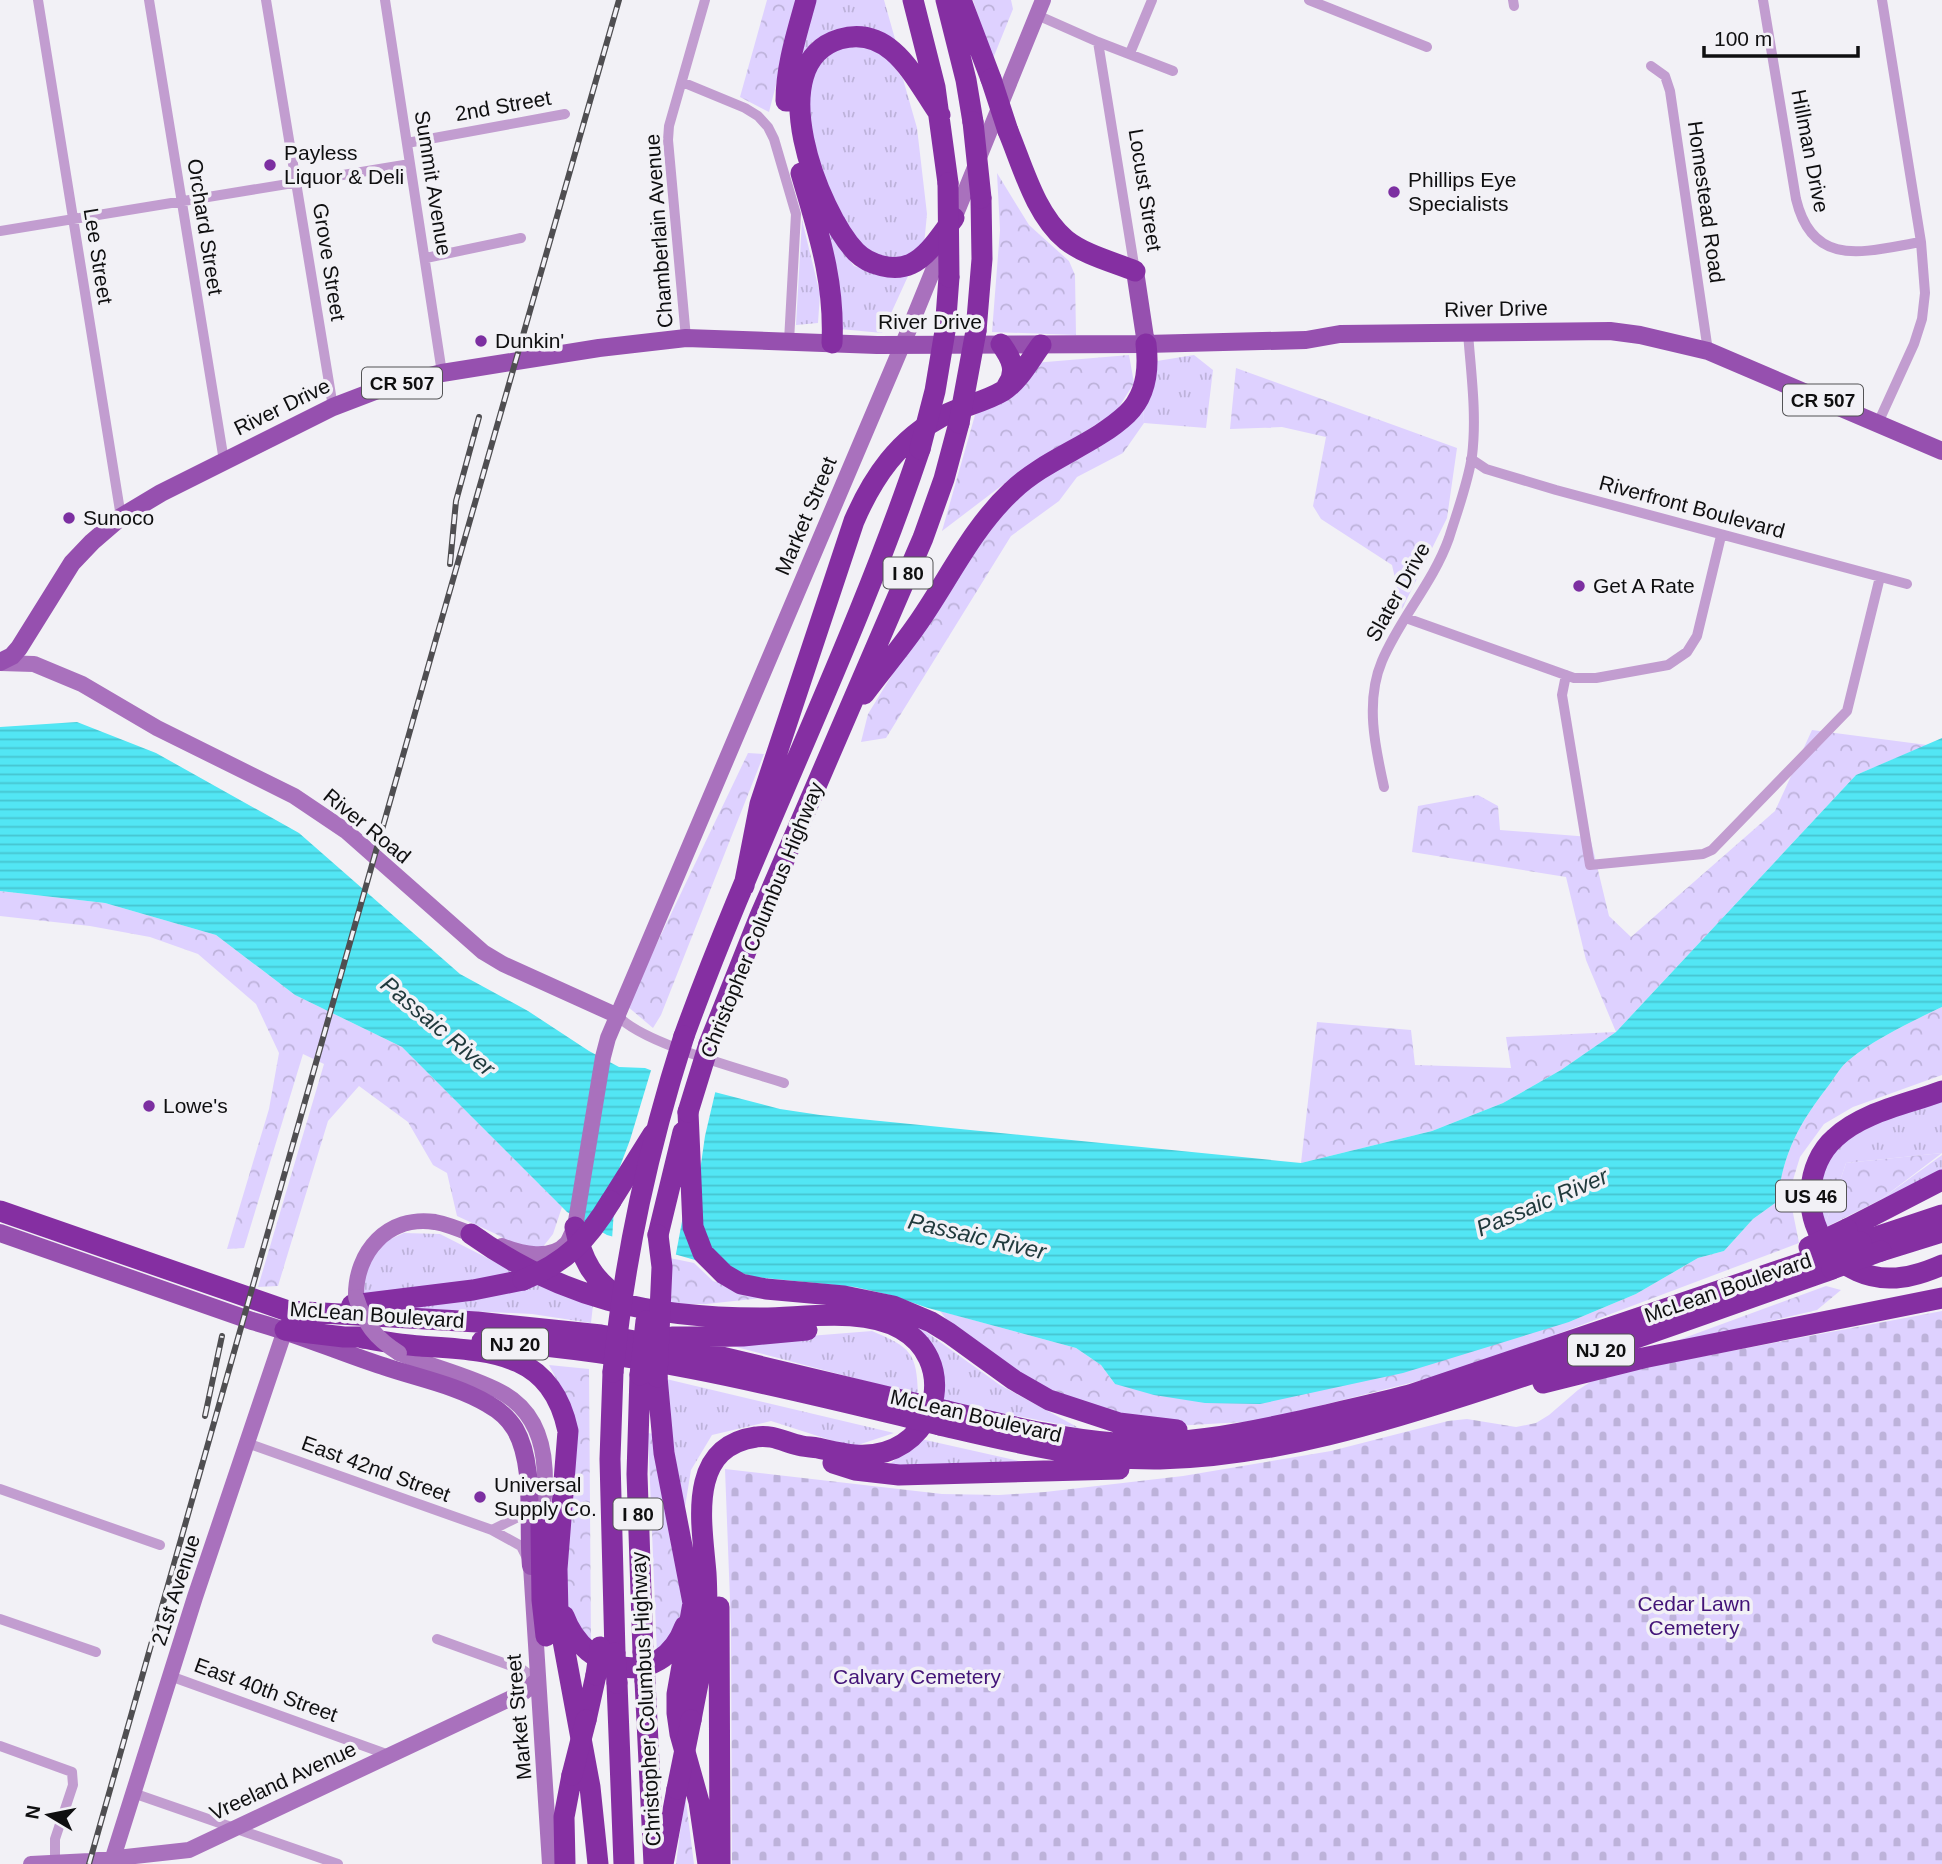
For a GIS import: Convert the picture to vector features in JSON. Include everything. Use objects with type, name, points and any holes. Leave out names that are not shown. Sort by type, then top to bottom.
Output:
[{"type":"highway","points":[[806,0],[788,70],[786,109],[790,136],[825,254],[831,284],[832,343]]},
{"type":"highway","name":"Christopher Columbus Highway","points":[[624,1864],[617,1683],[607,1650],[610,1425],[613,1372],[629,1250],[654,1132],[684,1036],[744,886],[790,751],[870,584],[920,449],[935,391],[945,331],[949,276],[948,183],[940,115],[913,0]]},
{"type":"highway","name":"Christopher Columbus Highway","points":[[654,1864],[637,1474],[662,1267],[658,1235],[688,1112],[709,1044],[760,916],[923,538],[944,479],[959,423],[976,331],[982,259],[981,198],[966,80],[946,0]]},
{"type":"highway","points":[[961,0],[1008,131],[1041,208],[1067,240],[1083,250],[1135,271]]},
{"type":"highway","points":[[940,115],[901,57],[887,45],[870,38],[842,38],[825,46],[807,66],[800,83],[803,136],[816,177],[836,222],[861,256],[882,266],[912,264],[939,239],[954,218]]},
{"type":"highway","points":[[1001,344],[1010,356],[1013,369],[1011,382],[1003,391]]},
{"type":"highway","points":[[790,751],[854,521],[879,472],[897,450],[933,422],[1003,391],[1013,383],[1041,345]]},
{"type":"highway","points":[[845,718],[916,627],[975,533],[993,510],[1013,489],[1037,471],[1120,420],[1134,407],[1142,392],[1147,373],[1146,345]]},
{"type":"highway","name":"US 46","points":[[1942,1091],[1867,1118],[1835,1138],[1814,1171],[1810,1200],[1816,1228],[1825,1245],[1838,1259],[1855,1270],[1872,1276],[1893,1278],[1920,1274],[1942,1265]]},
{"type":"highway","points":[[688,1112],[691,1218],[699,1245],[709,1261],[741,1284],[844,1296],[893,1306],[931,1322],[1032,1391],[1096,1417],[1141,1427],[1183,1431],[1298,1421]]},
{"type":"highway","points":[[263,1302],[299,1307],[366,1304],[473,1290],[523,1280],[546,1270],[565,1258],[597,1224],[654,1132]]},
{"type":"highway","points":[[1820,1258],[1942,1180]]},
{"type":"highway","name":"McLean Boulevard","points":[[0,1211],[288,1311],[477,1322],[601,1335],[709,1354],[944,1418],[1035,1448],[1102,1457],[1181,1458],[1254,1449],[1421,1410],[1525,1376],[1820,1258]]},
{"type":"highway","points":[[1854,1235],[1942,1215]]},
{"type":"highway","points":[[575,1227],[579,1247],[593,1275],[604,1287],[635,1308]]},
{"type":"highway","name":"McLean Boulevard","points":[[944,1418],[1117,1443],[1210,1439],[1410,1395],[1820,1258],[1881,1251],[1942,1232]]},
{"type":"highway","points":[[471,1234],[502,1256],[548,1279],[587,1295],[635,1308],[728,1318],[859,1316],[879,1322],[901,1329],[912,1337],[923,1349],[936,1379],[935,1397],[924,1424],[903,1444],[879,1454],[852,1456],[765,1436],[738,1442],[715,1460],[705,1481],[701,1509],[706,1573],[706,1622],[691,1720],[663,1864]]},
{"type":"highway","points":[[1367,1424],[1507,1393],[1643,1357],[1942,1298]]},
{"type":"highway","points":[[708,1315],[859,1300]]},
{"type":"highway","points":[[601,1335],[743,1336],[879,1322]]},
{"type":"highway","name":"McLean Boulevard","points":[[285,1330],[362,1338],[487,1341],[607,1353],[915,1411]]},
{"type":"highway","points":[[362,1338],[480,1351],[521,1364],[545,1381],[557,1396],[568,1431],[557,1587],[561,1641],[585,1761],[598,1864]]},
{"type":"highway","points":[[649,1376],[691,1592],[692,1618],[680,1673],[677,1713],[700,1811],[708,1864]]},
{"type":"highway","points":[[802,1446],[813,1457],[841,1466],[899,1475],[1163,1466],[1212,1460],[1254,1449]]},
{"type":"highway","points":[[705,1481],[720,1620],[720,1864]]},
{"type":"highway","points":[[541,1525],[542,1600],[548,1644],[590,1804]]},
{"type":"highway","points":[[557,1587],[562,1609],[575,1639],[598,1660],[622,1668],[647,1665],[659,1659],[676,1642],[684,1626],[691,1592]]},
{"type":"highway","points":[[565,1864],[564,1817],[572,1775],[596,1675],[607,1650]]},
{"type":"main road","name":"Market Street","points":[[575,1227],[605,1047],[902,345],[1038,5]]},
{"type":"main road","name":"Locust Street","points":[[1135,271],[1146,345]]},
{"type":"main road","name":"River Drive","points":[[0,663],[19,648],[72,563],[92,541],[121,517],[147,500],[334,407],[380,389],[442,373],[580,350],[686,338],[902,345],[1146,345],[1306,341],[1340,334],[1609,331],[1654,337],[1707,351],[1942,451]]},
{"type":"main road","name":"River Road","points":[[0,663],[34,664],[82,684],[157,728],[294,796],[346,831],[483,952],[503,964],[618,1016]]},
{"type":"main road","name":"Market Street","points":[[471,1234],[452,1226],[419,1221],[401,1224],[385,1232],[372,1244],[362,1259],[356,1279],[356,1297],[370,1329],[381,1342],[399,1353],[484,1384],[518,1404],[531,1418],[544,1452],[541,1525],[531,1566],[550,1864]]},
{"type":"main road","points":[[471,1234],[511,1250],[542,1254],[555,1251],[566,1244],[575,1227]]},
{"type":"main road","name":"McLean Boulevard","points":[[0,1233],[240,1317],[285,1330]]},
{"type":"main road","points":[[285,1330],[322,1345],[430,1380],[495,1408],[516,1430],[523,1450],[531,1566]]},
{"type":"main road","name":"21st Avenue","points":[[112,1861],[170,1676],[285,1330]]},
{"type":"main road","name":"Vreeland Avenue","points":[[31,1864],[112,1861],[189,1850],[524,1692],[537,1679]]},
{"type":"street","name":"Lee Street","points":[[38,0],[121,517]]},
{"type":"street","name":"Orchard Street","points":[[149,0],[224,461]]},
{"type":"street","name":"Grove Street","points":[[267,0],[334,407]]},
{"type":"street","name":"Summit Avenue","points":[[385,0],[442,373]]},
{"type":"street","name":"Chamberlain Avenue","points":[[686,338],[668,140],[669,126],[705,0]]},
{"type":"street","points":[[1130,53],[1152,0]]},
{"type":"street","points":[[1309,0],[1427,47]]},
{"type":"street","name":"Hillman Drive","points":[[1763,0],[1796,199],[1800,216],[1809,232],[1821,244],[1839,251],[1858,253],[1921,242]]},
{"type":"street","points":[[1878,423],[1914,344],[1922,319],[1925,293],[1921,242],[1882,0]]},
{"type":"street","points":[[1038,5],[1098,42],[1173,71]]},
{"type":"street","name":"Locust Street","points":[[1098,42],[1135,271]]},
{"type":"street","name":"Homestead Road","points":[[1651,66],[1665,76],[1670,91],[1707,351]]},
{"type":"street","points":[[682,82],[758,116],[774,139],[796,214],[789,341]]},
{"type":"street","name":"2nd Street","points":[[407,143],[565,114]]},
{"type":"street","points":[[0,231],[410,164]]},
{"type":"street","points":[[426,258],[521,238]]},
{"type":"street","name":"Slater Drive","points":[[1384,788],[1373,718],[1374,693],[1382,660],[1438,565],[1454,521],[1471,459],[1473,403],[1468,333]]},
{"type":"street","name":"Riverfront Boulevard","points":[[1471,459],[1498,473],[1721,536],[1907,584]]},
{"type":"street","points":[[1406,618],[1574,678],[1596,678],[1668,666],[1682,658],[1692,646],[1721,536]]},
{"type":"street","points":[[1566,675],[1562,695],[1590,865],[1703,854],[1712,850],[1847,711],[1880,577]]},
{"type":"street","points":[[618,1016],[626,1025],[655,1038],[784,1083]]},
{"type":"street","name":"East 42nd Street","points":[[247,1443],[492,1530],[521,1546],[531,1566]]},
{"type":"street","points":[[0,1489],[160,1545]]},
{"type":"street","points":[[492,1530],[516,1518],[528,1507]]},
{"type":"street","points":[[0,1619],[96,1652]]},
{"type":"street","points":[[437,1639],[523,1671],[537,1679]]},
{"type":"street","name":"East 40th Street","points":[[170,1676],[389,1755]]},
{"type":"street","points":[[0,1746],[72,1772],[74,1776],[55,1839],[55,1862]]},
{"type":"street","points":[[133,1793],[338,1864]]},
{"type":"green space","points":[[767,0],[798,0],[769,112],[740,97]]},
{"type":"green space","points":[[809,0],[884,0],[897,46],[853,30],[812,42],[791,73]]},
{"type":"green space","points":[[973,0],[1011,0],[1013,9],[992,61]]},
{"type":"green space","points":[[855,42],[885,55],[903,79],[917,128],[927,214],[924,245],[906,258],[888,259],[872,252],[857,239],[833,203],[810,140],[808,72],[826,50]]},
{"type":"green space","points":[[997,173],[1029,225],[1069,261],[1075,275],[1076,335],[992,332],[1000,230]]},
{"type":"green space","points":[[802,220],[820,294],[818,323],[796,325]]},
{"type":"green space","points":[[823,224],[854,266],[896,277],[909,274],[882,333],[840,329]]},
{"type":"green space","points":[[1129,355],[1134,383],[1116,412],[1017,474],[942,531],[975,415],[1001,398],[1034,363]]},
{"type":"green space","points":[[1194,355],[1213,370],[1206,428],[1144,423],[1143,402],[1157,361]]},
{"type":"green space","points":[[1236,368],[1457,448],[1447,518],[1402,609],[1392,565],[1321,519],[1313,506],[1326,437],[1282,427],[1230,429]]},
{"type":"green space","points":[[1143,402],[1144,423],[1123,453],[1077,477],[1059,501],[1011,536],[886,738],[861,742],[868,714],[978,535],[1006,502]]},
{"type":"green space","points":[[1812,730],[1927,745],[1856,775],[1616,1032],[1586,960],[1566,877],[1412,852],[1418,806],[1478,795],[1498,806],[1500,830],[1590,837],[1609,916],[1631,937],[1775,811]]},
{"type":"green space","points":[[748,753],[764,754],[661,1015],[653,1028],[627,1006]]},
{"type":"green space","points":[[0,891],[105,903],[216,935],[295,995],[402,1047],[562,1207],[553,1234],[542,1248],[515,1246],[457,1216],[447,1173],[433,1165],[408,1122],[359,1086],[328,1121],[278,1286],[258,1287],[324,1064],[303,1054],[244,1248],[227,1249],[269,1109],[279,1053],[256,1004],[198,954],[150,937],[90,926],[0,916]]},
{"type":"green space","points":[[1942,1007],[1942,1075],[1853,1107],[1824,1124],[1800,1157],[1789,1193],[1799,1243],[1539,1341],[1434,1377],[1259,1421],[1175,1426],[1050,1396],[952,1327],[940,1311],[1076,1348],[1101,1365],[1115,1384],[1569,1322],[1636,1294],[1698,1258],[1724,1251],[1753,1219],[1778,1201],[1784,1168],[1794,1139],[1809,1112],[1843,1065],[1882,1038]]},
{"type":"green space","points":[[1317,1022],[1411,1030],[1415,1065],[1511,1068],[1506,1037],[1616,1032],[1561,1070],[1503,1103],[1432,1131],[1301,1163]]},
{"type":"green space","points":[[1942,1097],[1942,1153],[1846,1163],[1824,1228],[1815,1183],[1832,1149],[1876,1123]]},
{"type":"green space","points":[[1942,1153],[1880,1200],[1824,1228],[1846,1163]]},
{"type":"green space","points":[[1942,1155],[1942,1173],[1880,1200]]},
{"type":"green space","points":[[404,1233],[440,1234],[517,1273],[362,1300],[362,1278],[377,1245]]},
{"type":"green space","points":[[670,1258],[694,1263],[713,1281],[762,1298],[706,1304],[667,1304]]},
{"type":"green space","points":[[540,1283],[593,1305],[591,1323],[532,1314],[406,1308]]},
{"type":"green space","points":[[1826,1286],[1841,1290],[1817,1310],[1654,1349]]},
{"type":"green space","name":"Cedar Lawn Cemetery","points":[[1942,1311],[1942,1864],[732,1864],[731,1626],[725,1469],[942,1494],[999,1495],[1183,1476],[1331,1451],[1448,1421],[1467,1419],[1516,1427],[1536,1423],[1578,1390],[1609,1374]]},
{"type":"green space","points":[[908,1319],[1000,1385],[1079,1428],[939,1401]]},
{"type":"green space","points":[[872,1331],[895,1342],[909,1353],[916,1369],[918,1395],[721,1343]]},
{"type":"green space","points":[[549,1365],[589,1369],[591,1645],[571,1624],[564,1589],[571,1407]]},
{"type":"green space","points":[[662,1378],[894,1433],[852,1447],[771,1421],[712,1435],[691,1470],[684,1513]]},
{"type":"green space","points":[[648,1433],[654,1434],[684,1609],[679,1627],[657,1655]]},
{"type":"green space","points":[[921,1439],[1023,1462],[886,1467]]},
{"type":"green space","points":[[685,1794],[694,1864],[676,1864]]},
{"type":"water","name":"Passaic River","points":[[77,722],[156,753],[299,833],[460,974],[528,1011],[589,1051],[619,1067],[645,1068],[695,1087],[780,1109],[1301,1163],[1432,1131],[1503,1103],[1561,1070],[1616,1032],[1856,775],[1942,738],[1942,1007],[1882,1038],[1843,1065],[1809,1112],[1794,1139],[1784,1168],[1778,1201],[1753,1219],[1724,1251],[1698,1258],[1636,1294],[1569,1322],[1403,1373],[1260,1404],[1205,1403],[1154,1395],[1115,1384],[1101,1365],[1076,1348],[890,1295],[855,1287],[755,1277],[607,1235],[567,1212],[402,1047],[295,995],[216,935],[105,903],[0,891],[0,727]]},
{"type":"pier","points":[[652,1067],[716,1089],[705,1136],[697,1192],[707,1268],[683,1216],[675,1259],[612,1240],[616,1177]]},
{"type":"railway","points":[[89,1864],[619,0]]},
{"type":"railway","points":[[450,564],[456,501],[479,417]]},
{"type":"railway","points":[[205,1416],[222,1336]]},
{"type":"place","name":"Payless Liquor & Deli","points":[[270,165]]},
{"type":"place","name":"Phillips Eye Specialists","points":[[1394,192]]},
{"type":"place","name":"Dunkin'","points":[[481,341]]},
{"type":"place","name":"Sunoco","points":[[69,518]]},
{"type":"place","name":"Get A Rate","points":[[1579,586]]},
{"type":"place","name":"Lowe's","points":[[149,1106]]},
{"type":"place","name":"Universal Supply Co.","points":[[480,1497]]},
{"type":"park label","name":"Calvary Cemetery","points":[[917,1677]]}]
